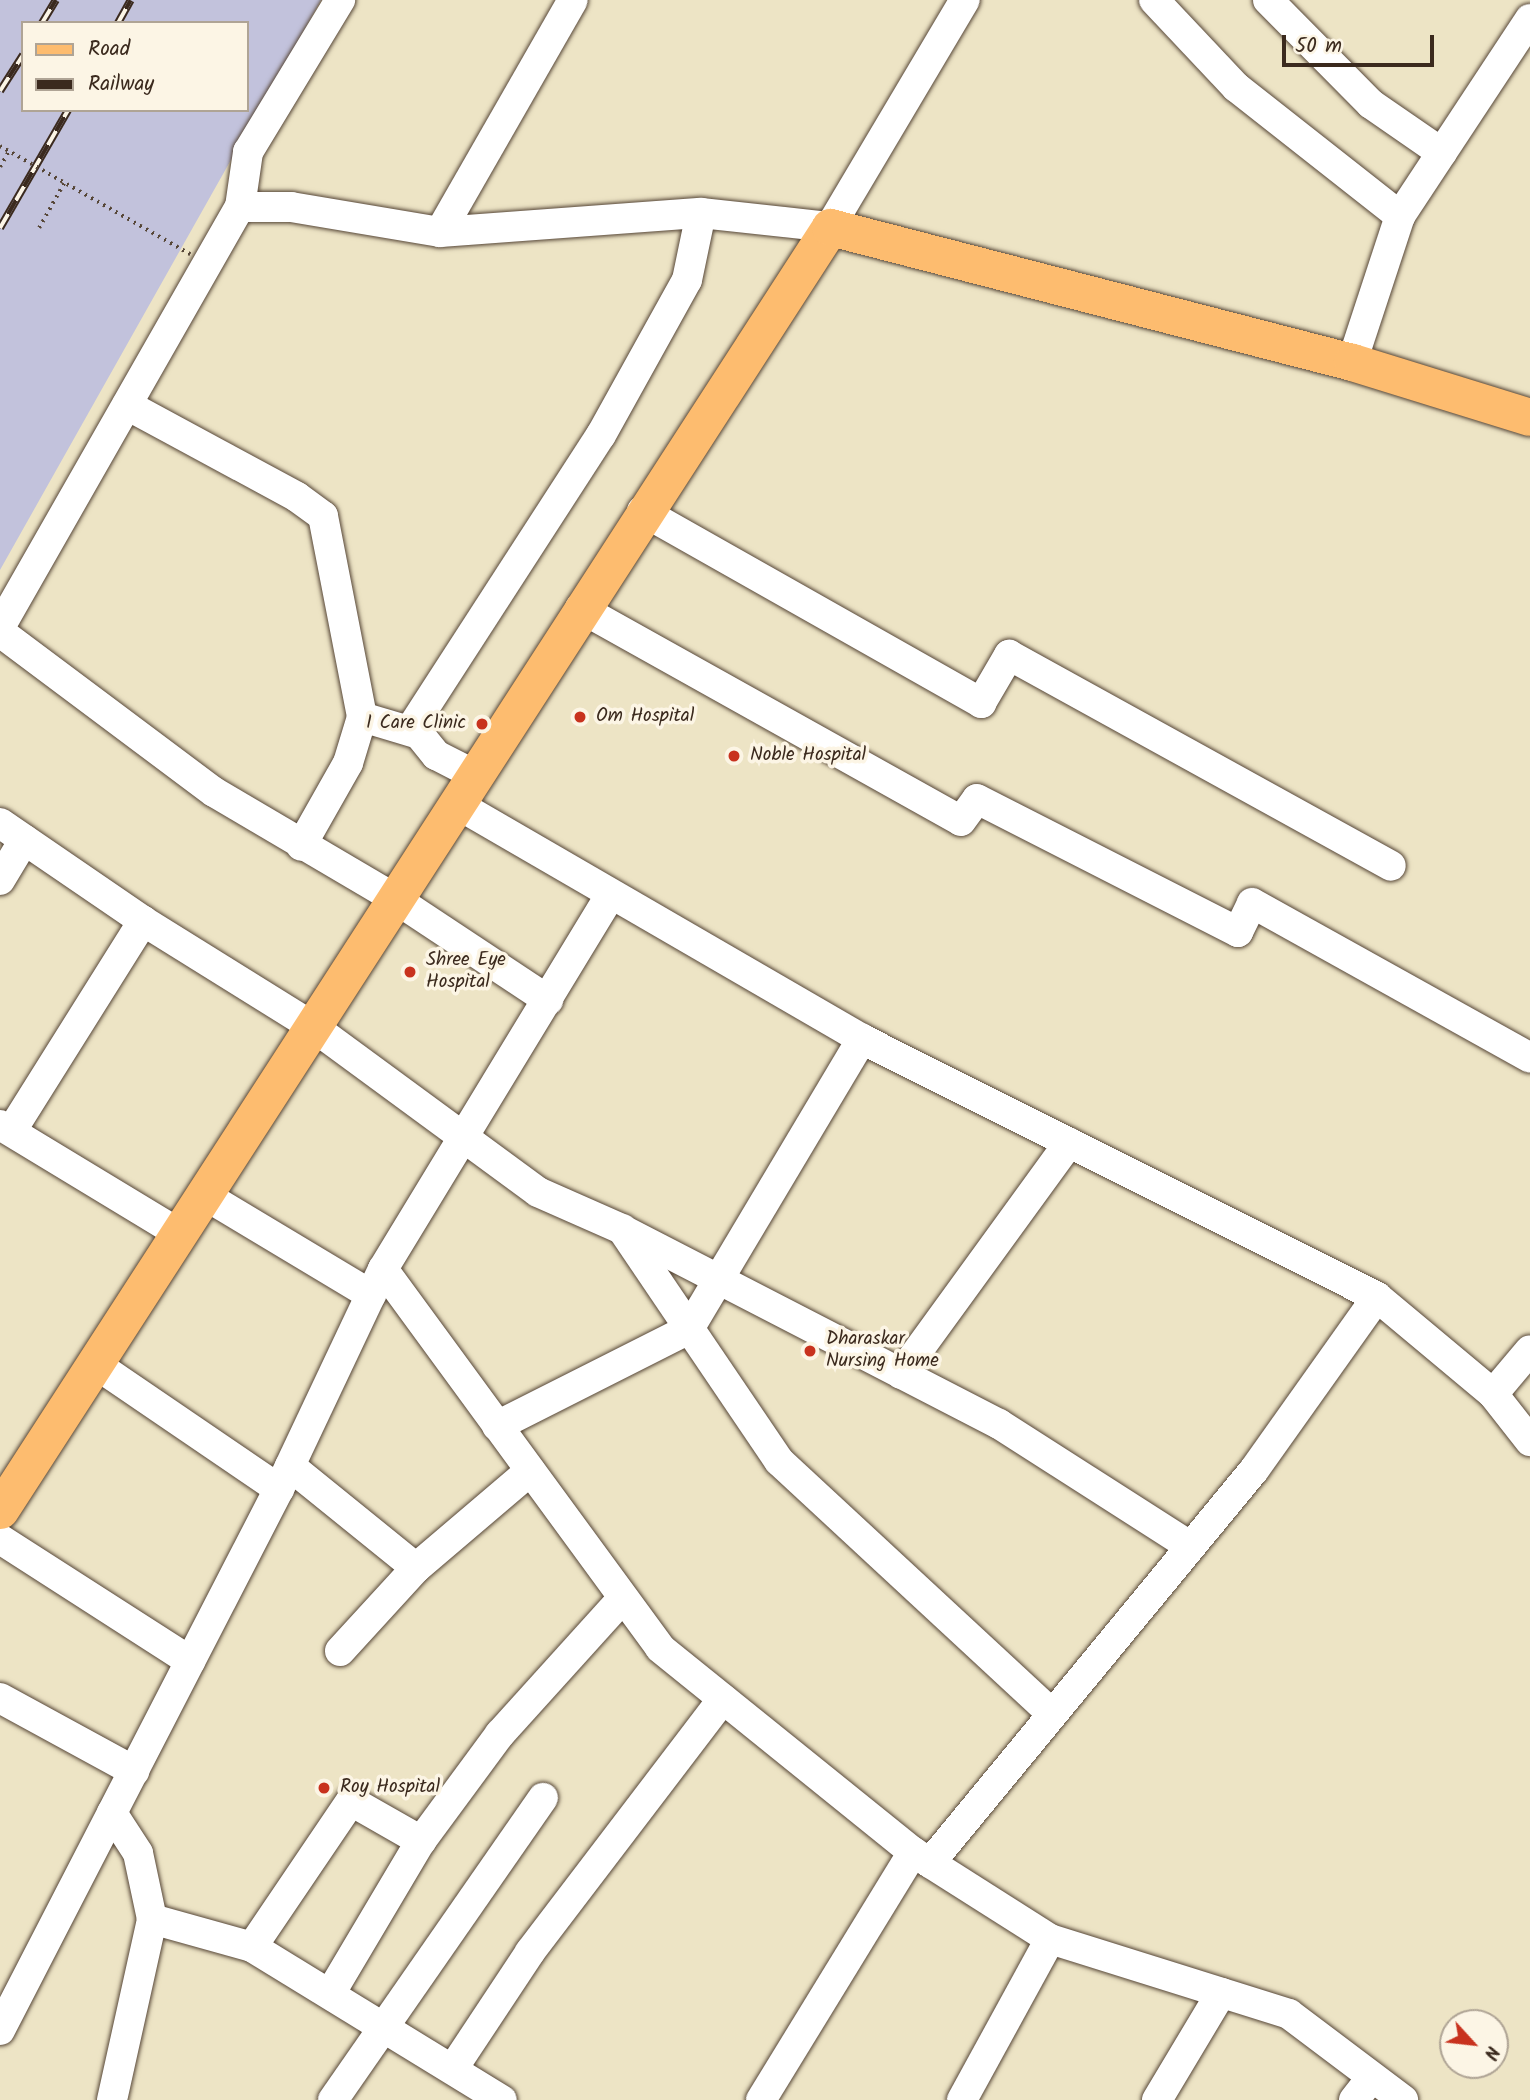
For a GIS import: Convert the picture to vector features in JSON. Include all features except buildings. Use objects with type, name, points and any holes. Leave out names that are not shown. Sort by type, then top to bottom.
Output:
[{"type":"main road","points":[[0,1510],[642,511],[830,227],[1352,362],[1530,417]]},
{"type":"street","points":[[0,627],[240,207],[248,152],[340,0]]},
{"type":"street","points":[[440,232],[573,0]]},
{"type":"street","points":[[240,207],[290,206],[440,232],[701,213],[830,227],[965,0]]},
{"type":"street","points":[[1154,0],[1236,87],[1400,216]]},
{"type":"street","points":[[1268,0],[1371,104],[1442,153]]},
{"type":"street","points":[[1352,362],[1400,216],[1526,36]]},
{"type":"street","points":[[410,730],[601,435],[687,281],[701,213]]},
{"type":"street","points":[[127,405],[297,497],[323,516],[362,717],[348,763],[301,846]]},
{"type":"street","points":[[642,511],[981,703],[1009,655],[1391,866]]},
{"type":"street","points":[[580,608],[961,821],[977,799],[1238,932],[1252,903],[1530,1058]]},
{"type":"street","points":[[0,632],[214,792],[301,846],[394,898],[548,1000]]},
{"type":"street","points":[[362,717],[410,730],[427,741],[464,788],[610,895],[862,1038],[1377,1297],[1493,1394],[1530,1441]]},
{"type":"street","points":[[0,880],[12,831],[143,922],[312,1026],[538,1192],[622,1229],[999,1424],[1190,1546]]},
{"type":"street","points":[[3,2018],[134,1771],[284,1477],[377,1282],[610,895]]},
{"type":"street","points":[[143,922],[6,1127],[178,1233]]},
{"type":"street","points":[[497,1426],[690,1329],[862,1038]]},
{"type":"street","points":[[901,1374],[1069,1143]]},
{"type":"street","points":[[203,1194],[377,1282],[497,1426],[660,1648],[921,1857],[1050,1939],[1289,2014],[1363,2088],[1403,2100]]},
{"type":"street","points":[[622,1229],[779,1461],[1052,1714]]},
{"type":"street","points":[[761,2100],[921,1857],[1052,1714],[1254,1470],[1377,1297]]},
{"type":"street","points":[[1493,1394],[1530,1350]]},
{"type":"street","points":[[94,1363],[284,1477],[416,1568]]},
{"type":"street","points":[[340,1651],[416,1568],[530,1471]]},
{"type":"street","points":[[0,1539],[190,1661]]},
{"type":"street","points":[[330,1994],[421,1841],[500,1734],[623,1598]]},
{"type":"street","points":[[0,1698],[134,1771]]},
{"type":"street","points":[[454,2067],[530,1952],[723,1699]]},
{"type":"street","points":[[333,2100],[543,1798]]},
{"type":"street","points":[[252,1947],[351,1801],[421,1841]]},
{"type":"street","points":[[112,1813],[138,1853],[152,1919],[112,2100]]},
{"type":"street","points":[[152,1919],[252,1947],[330,1994],[380,2029],[454,2067],[502,2100]]},
{"type":"street","points":[[962,2100],[1050,1939]]},
{"type":"street","points":[[1157,2100],[1221,1993]]},
{"type":"path","points":[[0,146],[190,254]]},
{"type":"path","points":[[0,167],[9,151]]},
{"type":"path","points":[[39,228],[64,183]]},
{"type":"shaded area","points":[[0,0],[321,0],[0,570]]},
{"type":"railway","points":[[43,21],[56,0]]},
{"type":"railway","points":[[119,21],[131,0]]},
{"type":"railway","points":[[0,91],[21,58]]},
{"type":"railway","points":[[0,228],[67,112]]},
{"type":"place","name":"Om Hospital","points":[[580,717]]},
{"type":"place","name":"I Care Clinic","points":[[482,724]]},
{"type":"place","name":"Noble Hospital","points":[[734,756]]},
{"type":"place","name":"Shree Eye Hospital","points":[[410,972]]},
{"type":"place","name":"Dharaskar Nursing Home","points":[[810,1351]]},
{"type":"place","name":"Roy Hospital","points":[[324,1788]]}]
